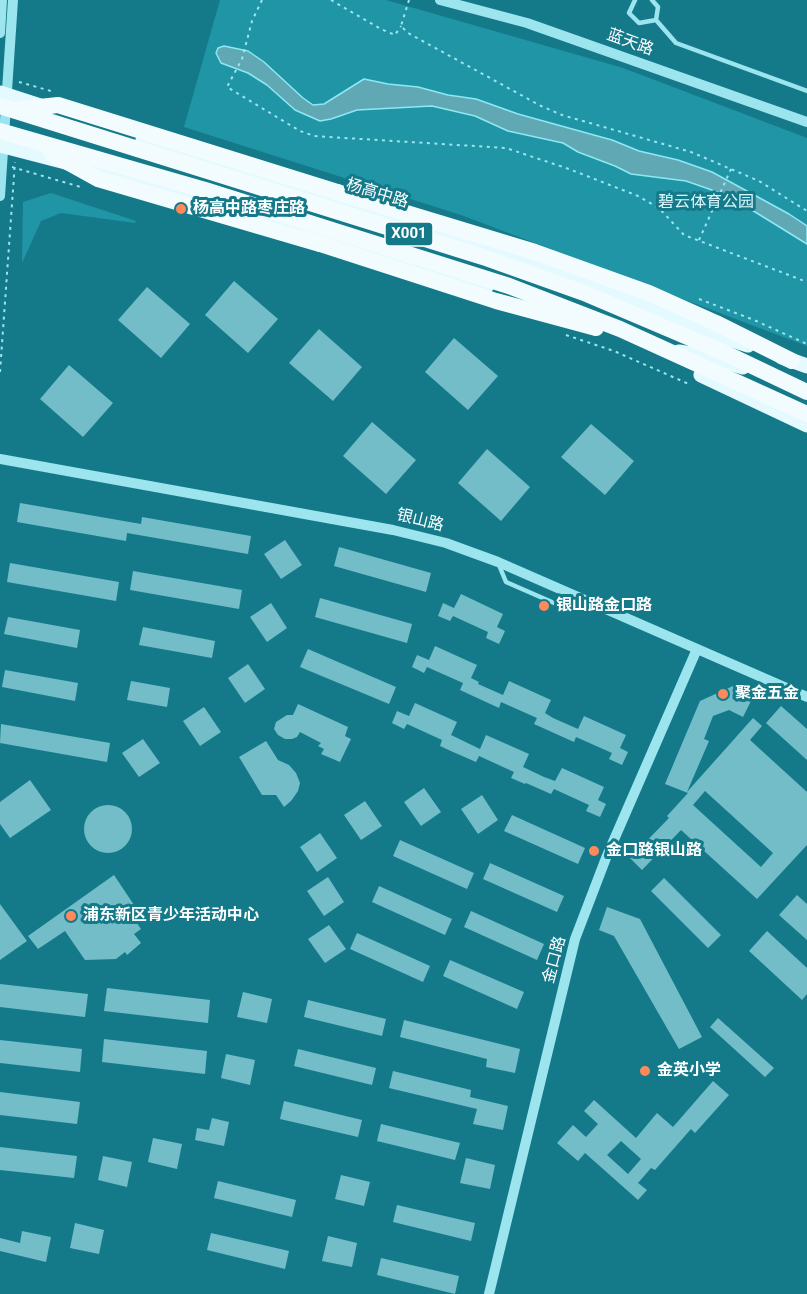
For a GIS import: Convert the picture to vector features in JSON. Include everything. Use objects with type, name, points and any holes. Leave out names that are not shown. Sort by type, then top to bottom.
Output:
[{"type":"highway","points":[[5,101],[58,105],[535,252],[649,293],[717,323],[799,364]]},
{"type":"highway","name":"杨高中路","points":[[5,101],[573,289],[725,353],[807,392]]},
{"type":"highway","points":[[27,139],[98,179],[320,244],[496,301],[596,328]]},
{"type":"highway","name":"X001","points":[[1,140],[27,139],[227,196],[509,286],[620,329],[807,414]]},
{"type":"main road","name":"杨高中路","points":[[5,101],[199,158],[535,262],[618,292],[705,331],[799,364]]},
{"type":"main road","name":"X001","points":[[1,140],[196,197],[541,305],[636,344],[807,424]]},
{"type":"main road","name":"X001","points":[[636,344],[710,357],[807,387]]},
{"type":"street","points":[[0,33],[2,0]]},
{"type":"street","points":[[0,196],[1,140],[13,0]]},
{"type":"street","name":"蓝天路","points":[[444,1],[527,23],[807,122]]},
{"type":"street","name":"银山路","points":[[0,459],[393,530],[446,543],[498,562],[807,697]]},
{"type":"street","name":"金口路","points":[[489,1294],[575,939],[606,858],[697,649]]},
{"type":"lane","points":[[635,0],[629,13],[639,23],[656,20]]},
{"type":"lane","points":[[652,0],[658,7],[656,20],[676,43],[807,91]]},
{"type":"path","points":[[262,0],[252,21],[247,43],[236,72],[226,87],[300,131],[314,136],[506,148],[569,169],[644,199],[659,208],[684,235],[807,282]]},
{"type":"path","points":[[331,0],[395,35],[401,26],[409,0]]},
{"type":"path","points":[[401,26],[408,33],[436,49],[542,106],[562,115],[691,152],[759,181],[807,211]]},
{"type":"path","points":[[2,165],[83,188]]},
{"type":"path","points":[[0,372],[14,167]]},
{"type":"path","points":[[699,240],[731,168]]},
{"type":"path","points":[[559,333],[614,351],[698,388]]},
{"type":"green space","name":"碧云体育公园","points":[[220,0],[386,0],[623,68],[807,138],[807,346],[461,215],[184,127]]},
{"type":"green space","points":[[51,193],[136,221],[135,223],[61,213],[41,221],[22,263],[23,202]]},
{"type":"shaded area","points":[[224,46],[248,51],[313,105],[324,104],[364,79],[418,87],[476,99],[518,114],[612,140],[639,151],[678,160],[712,172],[789,214],[807,226],[807,244],[734,199],[709,189],[686,181],[631,174],[578,152],[563,143],[508,131],[475,116],[432,106],[357,110],[320,121],[295,110],[267,85],[248,73],[221,63],[216,53],[218,48]]},
{"type":"building","points":[[234,281],[278,319],[248,353],[205,315]]},
{"type":"building","points":[[147,287],[190,324],[161,358],[118,320]]},
{"type":"building","points":[[319,329],[362,367],[333,401],[289,363]]},
{"type":"building","points":[[454,338],[498,376],[468,410],[425,372]]},
{"type":"building","points":[[69,365],[113,403],[83,437],[40,399]]},
{"type":"building","points":[[372,422],[416,460],[386,494],[343,456]]},
{"type":"building","points":[[591,424],[634,461],[605,495],[561,457]]},
{"type":"building","points":[[487,449],[530,487],[501,521],[458,483]]},
{"type":"building","points":[[20,503],[141,524],[142,517],[251,536],[248,554],[127,533],[126,541],[17,522]]},
{"type":"building","points":[[285,540],[302,565],[281,579],[264,554]]},
{"type":"building","points":[[339,547],[431,573],[426,592],[334,566]]},
{"type":"building","points":[[10,563],[119,582],[116,601],[7,582]]},
{"type":"building","points":[[133,571],[242,590],[239,609],[130,590]]},
{"type":"building","points":[[461,594],[503,614],[497,627],[505,631],[499,644],[486,638],[488,632],[453,616],[450,621],[438,616],[443,603],[454,608]]},
{"type":"building","points":[[320,598],[412,624],[407,643],[315,617]]},
{"type":"building","points":[[271,603],[287,628],[267,642],[250,617]]},
{"type":"building","points":[[8,617],[80,630],[77,648],[4,634]]},
{"type":"building","points":[[143,627],[215,641],[212,658],[139,645]]},
{"type":"building","points":[[435,646],[477,665],[471,678],[479,682],[478,684],[503,695],[509,681],[551,700],[545,713],[553,718],[578,729],[584,716],[626,735],[620,748],[628,752],[622,765],[609,759],[612,753],[576,737],[574,742],[534,724],[537,718],[501,702],[499,708],[460,690],[463,683],[427,667],[424,673],[412,667],[417,655],[429,660]]},
{"type":"building","points":[[308,649],[396,687],[389,704],[300,667]]},
{"type":"building","points":[[248,664],[265,689],[245,703],[228,678]]},
{"type":"building","points":[[5,670],[78,683],[75,701],[2,687]]},
{"type":"building","points":[[131,681],[170,688],[167,707],[127,700]]},
{"type":"building","points":[[733,686],[753,697],[743,717],[729,710],[713,716],[704,739],[709,741],[687,792],[753,718],[762,726],[750,740],[807,792],[807,845],[757,899],[681,830],[642,870],[630,858],[669,818],[667,816],[688,793],[665,784],[700,701]],"holes":[[[705,791],[773,853],[761,867],[693,805]]]},
{"type":"building","points":[[415,703],[457,722],[451,735],[480,749],[486,735],[529,754],[523,767],[544,777],[555,781],[562,768],[604,787],[598,800],[606,804],[600,817],[586,811],[589,805],[554,789],[551,794],[525,784],[511,778],[514,772],[479,756],[476,762],[440,746],[442,740],[407,724],[404,729],[392,723],[397,711],[409,716]]},
{"type":"building","points":[[298,704],[348,727],[345,736],[351,739],[340,762],[321,754],[324,749],[318,746],[321,743],[300,732],[292,739],[285,739],[278,735],[274,729],[276,722],[287,715],[293,715]]},
{"type":"building","points":[[781,706],[807,729],[807,760],[766,723]]},
{"type":"building","points":[[204,707],[221,732],[200,746],[183,721]]},
{"type":"building","points":[[1,724],[110,743],[107,762],[0,743]]},
{"type":"building","points":[[143,739],[160,763],[139,777],[122,753]]},
{"type":"building","points":[[266,741],[278,760],[289,765],[296,773],[300,783],[298,791],[284,807],[276,795],[262,795],[239,757]]},
{"type":"building","points":[[30,780],[51,810],[10,838],[0,824],[0,802]]},
{"type":"building","points":[[424,788],[441,812],[421,826],[404,802]]},
{"type":"building","points":[[482,795],[498,820],[478,834],[461,809]]},
{"type":"building","points":[[365,801],[382,826],[361,840],[344,815]]},
{"type":"building","points":[[103,805],[113,805],[125,812],[132,824],[132,834],[125,846],[113,853],[103,853],[88,842],[84,834],[84,824],[95,809]]},
{"type":"building","points":[[512,815],[585,848],[578,864],[504,831]]},
{"type":"building","points":[[320,833],[337,858],[317,872],[300,847]]},
{"type":"building","points":[[400,840],[474,873],[467,889],[393,856]]},
{"type":"building","points":[[490,863],[564,896],[557,912],[483,879]]},
{"type":"building","points":[[114,875],[140,914],[134,919],[141,929],[134,934],[141,943],[127,955],[125,952],[116,959],[85,960],[65,931],[38,949],[28,936]]},
{"type":"building","points":[[328,877],[344,902],[324,916],[307,891]]},
{"type":"building","points":[[664,878],[721,935],[708,948],[651,891]]},
{"type":"building","points":[[379,886],[452,919],[445,935],[372,902]]},
{"type":"building","points":[[797,895],[807,904],[807,940],[779,915]]},
{"type":"building","points":[[0,904],[27,941],[0,960]]},
{"type":"building","points":[[607,907],[640,919],[702,1037],[679,1049],[614,936],[599,930]]},
{"type":"building","points":[[471,911],[544,944],[537,960],[464,927]]},
{"type":"building","points":[[329,925],[346,949],[325,963],[308,939]]},
{"type":"building","points":[[767,931],[807,968],[807,994],[802,1000],[749,951]]},
{"type":"building","points":[[357,933],[430,966],[423,982],[350,949]]},
{"type":"building","points":[[450,960],[524,992],[517,1009],[443,976]]},
{"type":"building","points":[[0,984],[88,994],[85,1017],[0,1007]]},
{"type":"building","points":[[107,988],[210,1000],[208,1023],[104,1011]]},
{"type":"building","points":[[243,992],[272,999],[267,1023],[237,1017]]},
{"type":"building","points":[[308,1000],[386,1019],[382,1036],[304,1017]]},
{"type":"building","points":[[718,1018],[774,1068],[765,1077],[710,1027]]},
{"type":"building","points":[[404,1020],[520,1049],[515,1073],[486,1067],[487,1059],[400,1037]]},
{"type":"building","points":[[104,1039],[207,1051],[205,1074],[102,1062]]},
{"type":"building","points":[[0,1040],[82,1049],[80,1072],[0,1063]]},
{"type":"building","points":[[298,1049],[376,1068],[372,1085],[294,1066]]},
{"type":"building","points":[[226,1054],[255,1060],[250,1085],[221,1078]]},
{"type":"building","points":[[393,1071],[471,1090],[470,1097],[508,1106],[503,1130],[473,1124],[477,1109],[389,1088]]},
{"type":"building","points":[[713,1081],[729,1095],[695,1133],[691,1129],[655,1170],[651,1168],[638,1183],[647,1190],[638,1200],[585,1153],[578,1161],[557,1143],[573,1125],[586,1137],[598,1124],[584,1111],[594,1100],[636,1138],[657,1113],[673,1127]],"holes":[[[621,1141],[641,1159],[628,1174],[607,1155]]]},
{"type":"building","points":[[0,1092],[80,1102],[77,1124],[0,1115]]},
{"type":"building","points":[[284,1101],[362,1120],[358,1137],[280,1119]]},
{"type":"building","points":[[212,1118],[229,1122],[224,1146],[195,1140],[197,1128],[209,1130]]},
{"type":"building","points":[[381,1124],[460,1143],[455,1160],[377,1141]]},
{"type":"building","points":[[153,1138],[182,1144],[177,1169],[148,1162]]},
{"type":"building","points":[[0,1147],[77,1156],[74,1178],[0,1170]]},
{"type":"building","points":[[103,1156],[132,1162],[127,1187],[98,1180]]},
{"type":"building","points":[[466,1158],[495,1165],[490,1189],[460,1183]]},
{"type":"building","points":[[341,1175],[370,1182],[364,1206],[335,1199]]},
{"type":"building","points":[[218,1181],[296,1200],[292,1217],[214,1198]]},
{"type":"building","points":[[397,1205],[475,1223],[471,1241],[393,1222]]},
{"type":"building","points":[[75,1223],[104,1230],[99,1254],[70,1248]]},
{"type":"building","points":[[22,1231],[51,1237],[46,1262],[0,1251],[0,1238],[20,1243]]},
{"type":"building","points":[[211,1233],[289,1251],[285,1269],[207,1250]]},
{"type":"building","points":[[328,1236],[357,1243],[352,1267],[322,1261]]},
{"type":"building","points":[[381,1258],[459,1276],[455,1294],[377,1275]]},
{"type":"place","name":"杨高中路枣庄路","points":[[181,209]]},
{"type":"place","name":"银山路金口路","points":[[544,606]]},
{"type":"place","name":"聚金五金","points":[[723,694]]},
{"type":"place","name":"金口路银山路","points":[[594,851]]},
{"type":"place","name":"浦东新区青少年活动中心","points":[[71,916]]},
{"type":"place","name":"金英小学","points":[[645,1071]]}]
